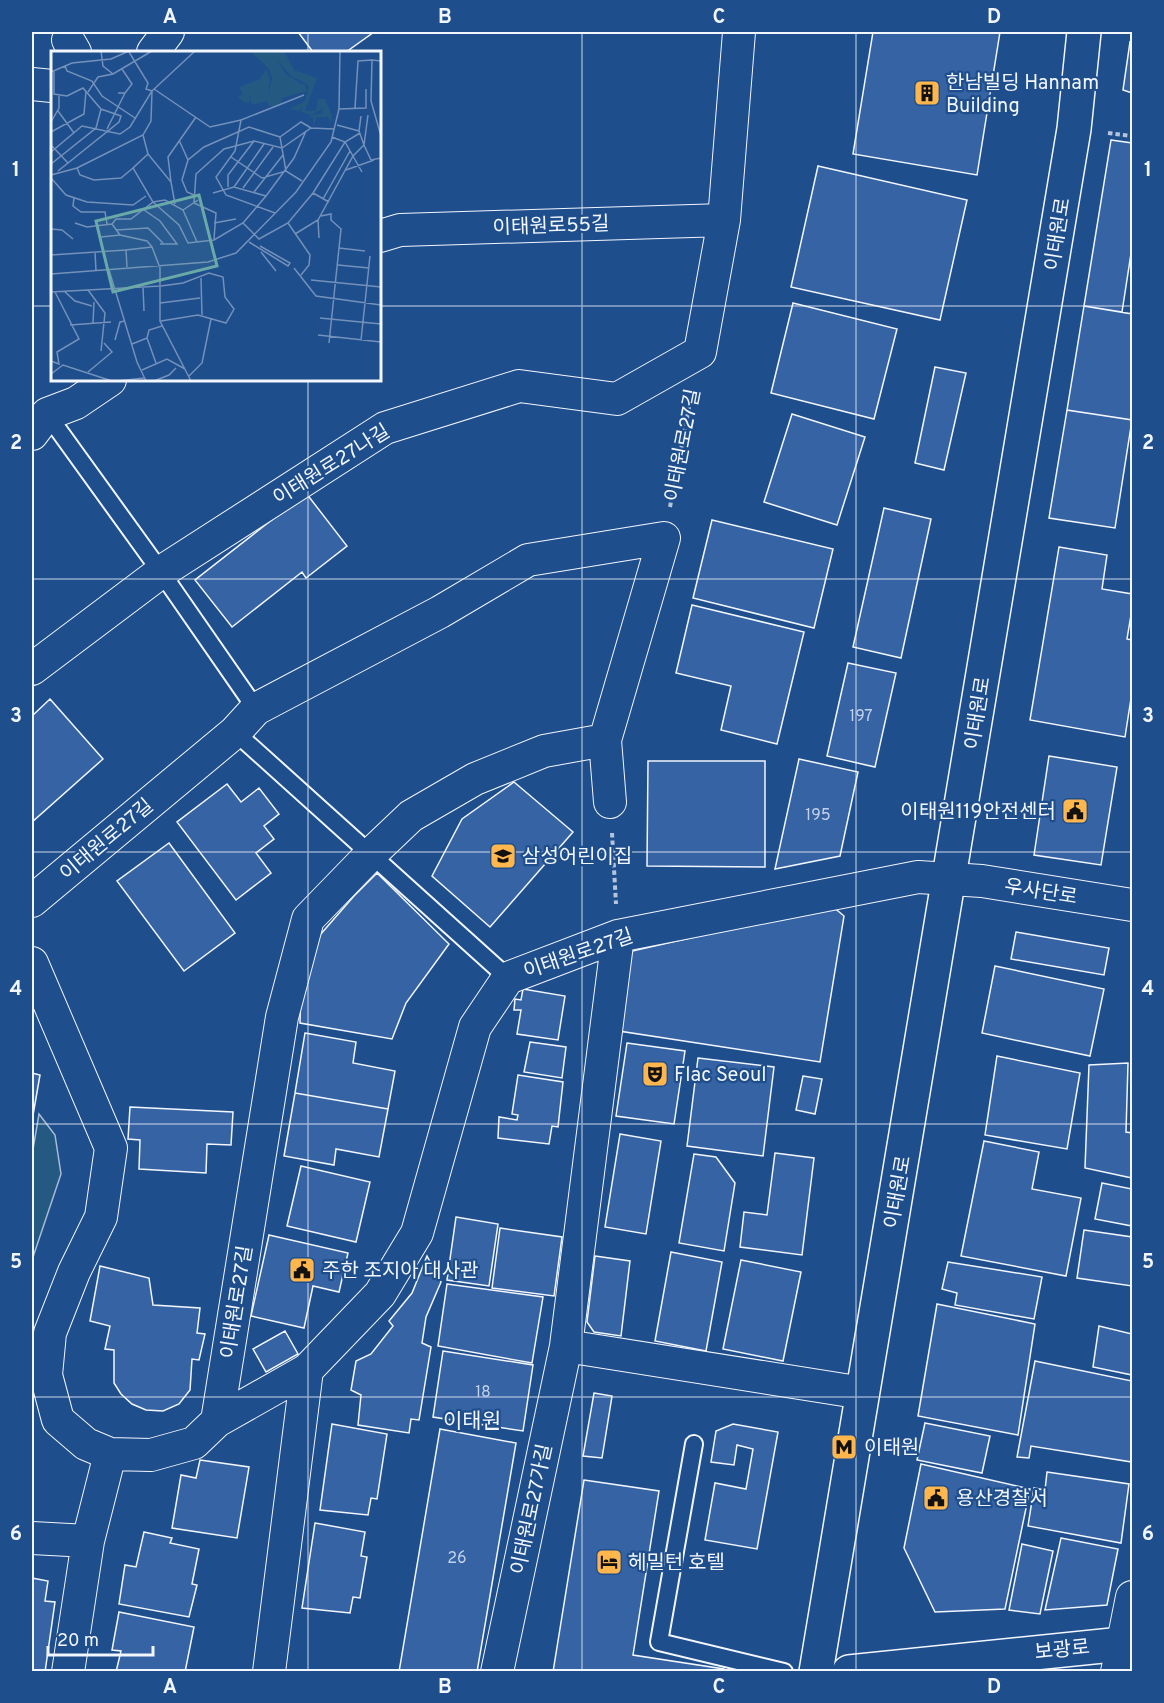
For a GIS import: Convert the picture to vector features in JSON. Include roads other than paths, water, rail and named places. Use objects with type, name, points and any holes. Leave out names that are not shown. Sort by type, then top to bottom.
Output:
[{"type":"main road","name":"이태원로","points":[[816,1671],[1074,129],[1084,32]]},
{"type":"main road","name":"보광로","points":[[849,1671],[1124,1653]]},
{"type":"street","points":[[154,51],[168,32]]},
{"type":"street","points":[[724,220],[740,32]]},
{"type":"street","points":[[32,84],[51,86]]},
{"type":"street","name":"이태원로55길","points":[[381,236],[400,230],[724,220]]},
{"type":"street","name":"이태원로27나길","points":[[32,669],[161,572],[385,428],[519,386],[616,399],[700,352],[724,220]]},
{"type":"street","points":[[37,418],[76,403],[109,381]]},
{"type":"street","name":"이태원로27길","points":[[32,901],[245,720],[440,612],[528,560],[664,537],[605,740],[544,751],[475,779],[411,816],[308,919],[282,1017],[217,1421]]},
{"type":"street","points":[[605,740],[610,802]]},
{"type":"street","name":"이태원로27길","points":[[32,963],[111,1148],[101,1217],[74,1272],[50,1333],[46,1375],[58,1420],[86,1444],[110,1454],[152,1455],[194,1443],[217,1421],[308,1371],[380,1294],[417,1233],[475,1027],[508,978],[618,936],[918,877],[950,878]]},
{"type":"street","name":"우사단로","points":[[950,878],[1132,905]]},
{"type":"street","points":[[618,936],[566,1346],[863,1394]]},
{"type":"street","name":"이태원로27가길","points":[[497,1671],[566,1346]]},
{"type":"street","points":[[269,1671],[308,1371]]},
{"type":"street","points":[[68,1671],[88,1541],[110,1454]]},
{"type":"street","points":[[32,1538],[88,1541]]},
{"type":"street","points":[[1124,1653],[1132,1597]]},
{"type":"lane","points":[[37,418],[161,572],[245,720],[371,854],[508,978]]},
{"type":"lane","points":[[694,1444],[659,1642],[784,1671]]},
{"type":"place","name":"한남빌딩 Hannam Building","points":[[927,93]]},
{"type":"place","name":"이태원119안전센터","points":[[1075,811]]},
{"type":"place","name":"삼성어린이집","points":[[503,856]]},
{"type":"place","name":"Flac Seoul","points":[[655,1074]]},
{"type":"place","name":"주한 조지아 대사관","points":[[302,1270]]},
{"type":"place","name":"이태원","points":[[844,1447]]},
{"type":"place","name":"용산경찰서","points":[[936,1498]]},
{"type":"place","name":"헤밀턴 호텔","points":[[609,1562]]},
{"type":"district","name":"이태원","points":[[472,1421]]}]
